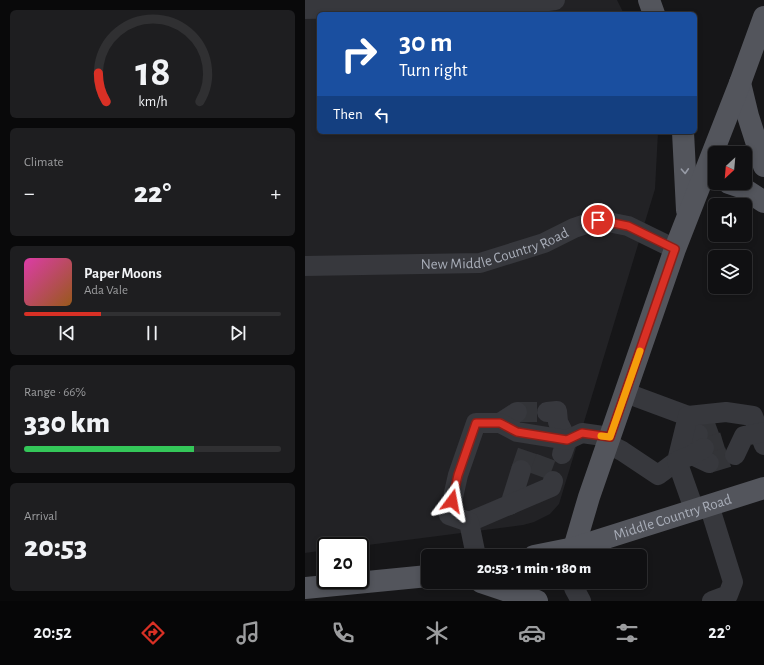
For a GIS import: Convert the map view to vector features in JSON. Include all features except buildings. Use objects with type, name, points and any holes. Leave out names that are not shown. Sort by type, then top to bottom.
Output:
[{"type":"main road","points":[[649,0],[653,12]]},
{"type":"main road","points":[[575,549],[589,497],[675,249],[740,83],[764,17]]},
{"type":"main road","points":[[740,83],[748,116],[764,166]]},
{"type":"main road","points":[[683,134],[688,217]]},
{"type":"main road","points":[[696,196],[708,188]]},
{"type":"main road","points":[[747,190],[764,202]]},
{"type":"main road","name":"Middle Country Road","points":[[583,549],[702,507],[764,488]]},
{"type":"main road","points":[[305,588],[421,577]]},
{"type":"main road","points":[[502,589],[537,601]]},
{"type":"street","points":[[305,9],[501,2],[534,3],[555,0]]},
{"type":"street","name":"New Middle Country Road","points":[[305,266],[480,263],[544,243],[574,228],[598,220],[628,226],[675,249]]},
{"type":"street","points":[[625,393],[688,416],[726,412],[753,416],[746,438]]},
{"type":"street","points":[[688,416],[696,452],[702,507],[733,582],[724,599]]},
{"type":"street","points":[[510,505],[538,475],[551,487],[510,505],[469,522],[449,514],[458,475],[476,423],[511,419],[517,432],[555,434],[582,433],[609,440],[622,451],[658,475],[696,452]]},
{"type":"street","points":[[469,522],[475,549]]},
{"type":"street","points":[[575,589],[581,601]]},
{"type":"shaded area","points":[[305,0],[617,0],[623,12],[317,12],[317,134],[658,134],[655,189],[559,504],[550,514],[534,522],[523,525],[369,545],[369,537],[317,537],[317,551],[305,553]]},
{"type":"tunnel","points":[[517,412],[547,412]]},
{"type":"tunnel","points":[[698,434],[725,424]]},
{"type":"tunnel","points":[[521,470],[533,435]]},
{"type":"tunnel","points":[[704,448],[730,440]]},
{"type":"tunnel","points":[[539,476],[549,449]]},
{"type":"tunnel","points":[[709,463],[735,455]]},
{"type":"slow traffic","points":[[601,436],[610,437],[640,351]]},
{"type":"route","points":[[452,501],[458,475],[476,423],[500,423],[517,432],[567,440],[582,433],[610,437],[675,249],[628,226],[598,220]]}]
